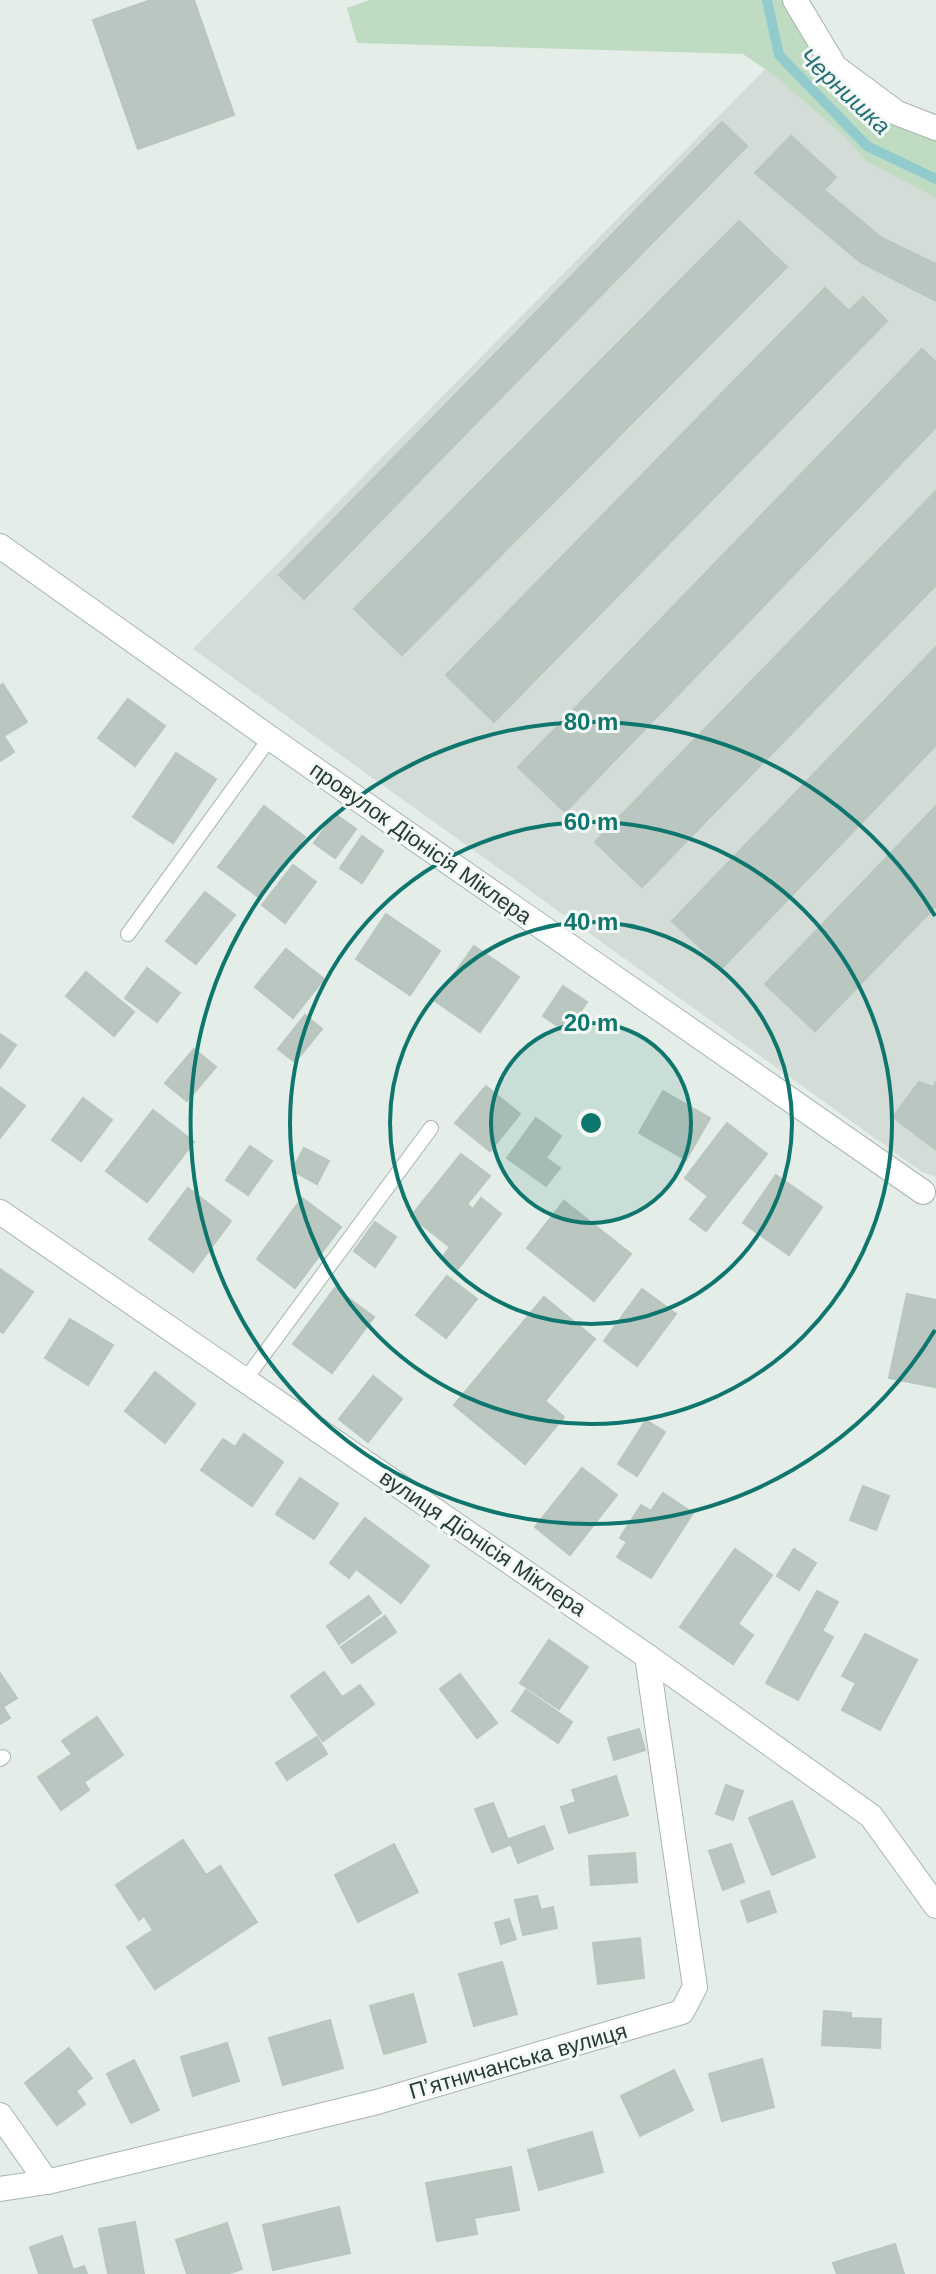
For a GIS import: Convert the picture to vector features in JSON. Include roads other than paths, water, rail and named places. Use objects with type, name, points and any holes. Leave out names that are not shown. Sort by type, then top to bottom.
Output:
[{"type":"street","points":[[795,0],[835,67],[897,113],[936,128]]},
{"type":"street","name":"провулок Діонісія Міклера","points":[[0,546],[270,738],[923,1192]]},
{"type":"street","name":"вулиця Діонісія Міклера","points":[[0,1212],[647,1656],[871,1816],[936,1906]]},
{"type":"street","name":"Пʼятничанська вулиця","points":[[0,2189],[47,2182],[377,2102],[682,2012],[695,1987],[647,1656]]},
{"type":"street","points":[[0,2115],[47,2182]]},
{"type":"lane","points":[[128,934],[270,738]]},
{"type":"lane","points":[[245,1380],[431,1128]]},
{"type":"waterway","name":"Чернишка","points":[[767,0],[779,55],[867,146],[936,179]]}]
